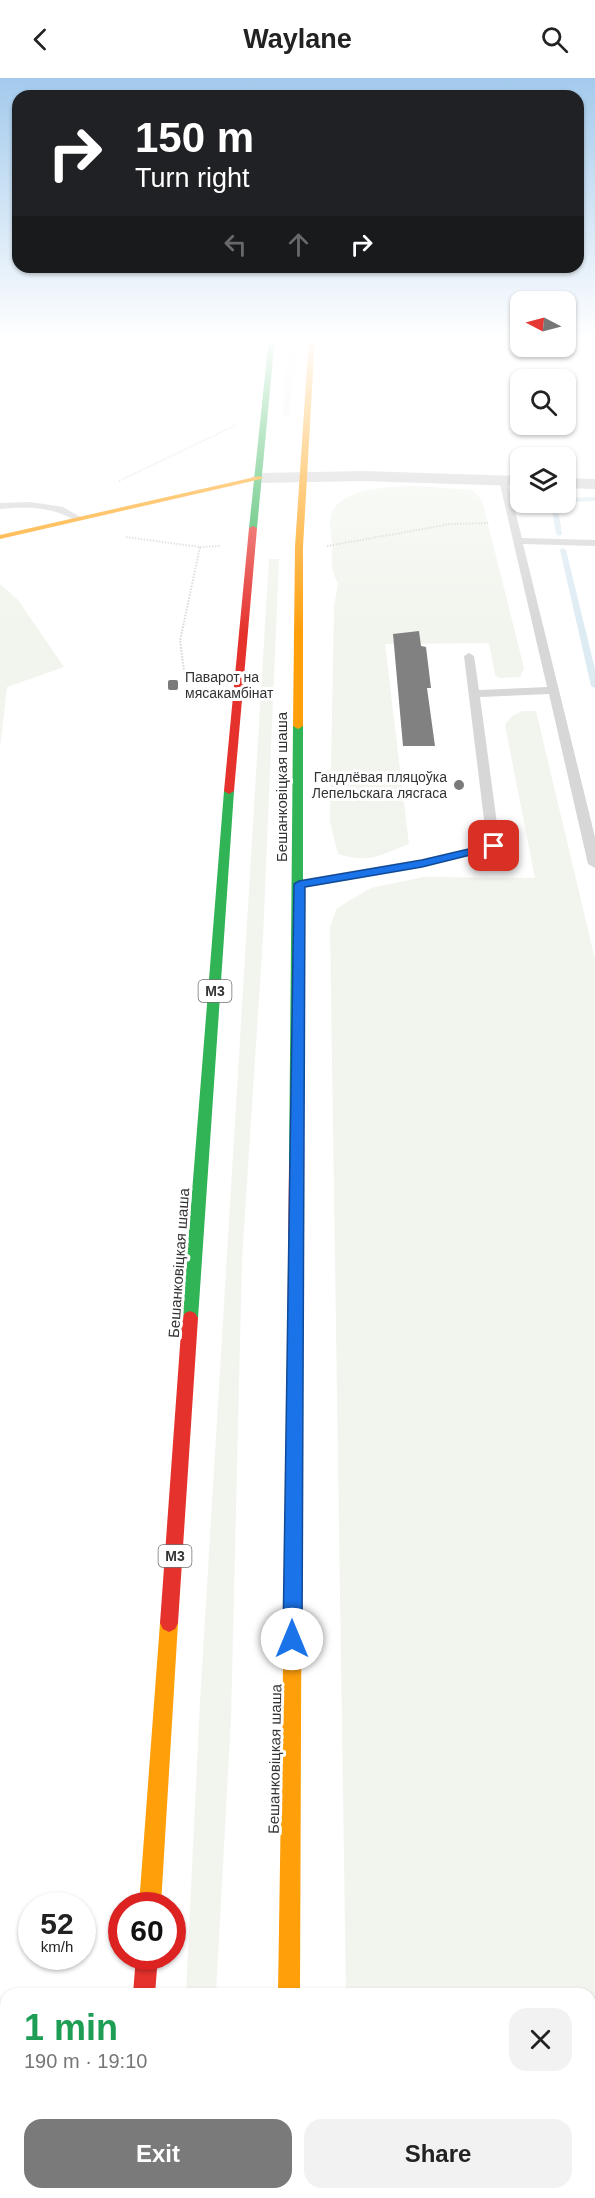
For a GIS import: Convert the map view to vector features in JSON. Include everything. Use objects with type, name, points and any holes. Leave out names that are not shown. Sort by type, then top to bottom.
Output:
[{"type":"main road","name":"Бешанковіцкая шаша","points":[[151,1892],[231,777],[249,546],[263,436]]},
{"type":"main road","name":"Бешанковіцкая шаша","points":[[289,1988],[299,884],[297,638],[306,436]]},
{"type":"main road","points":[[0,537],[259,478]]},
{"type":"main road","points":[[144,1988],[146,1970]]},
{"type":"street","points":[[259,478],[510,480]]},
{"type":"street","points":[[576,483],[595,484]]},
{"type":"lane","points":[[0,506],[43,505],[64,509],[79,519]]},
{"type":"lane","points":[[515,513],[517,542],[595,864]]},
{"type":"lane","points":[[517,542],[595,543]]},
{"type":"lane","points":[[299,884],[422,863],[494,846],[476,693],[469,656]]},
{"type":"lane","points":[[476,693],[552,690]]},
{"type":"path","points":[[113,485],[214,436]]},
{"type":"path","points":[[324,547],[451,524],[473,524]]},
{"type":"path","points":[[120,536],[200,547],[220,546]]},
{"type":"path","points":[[185,677],[180,641],[200,547]]},
{"type":"shaded area","points":[[415,486],[472,490],[482,500],[524,668],[520,677],[499,678],[495,675],[489,643],[385,644],[409,844],[375,857],[349,857],[338,854],[330,822],[334,607],[338,583],[332,564],[330,518],[336,506],[355,494],[380,488]]},
{"type":"shaded area","points":[[269,559],[279,559],[263,937],[242,1259],[231,1718],[216,1988],[186,1988],[200,1702]]},
{"type":"shaded area","points":[[0,584],[18,600],[64,667],[7,687],[0,748]]},
{"type":"shaded area","points":[[522,711],[536,711],[595,959],[595,1988],[346,1988],[330,927],[337,908],[371,888],[423,877],[535,878],[505,725],[511,717]]},
{"type":"building","points":[[419,631],[421,646],[426,647],[431,688],[427,688],[435,746],[403,746],[393,634]]},
{"type":"waterway","points":[[576,500],[595,499]]},
{"type":"waterway","points":[[556,513],[559,534]]},
{"type":"waterway","points":[[563,550],[595,686]]},
{"type":"traffic: fast","points":[[253,528],[262,436]]},
{"type":"traffic: fast","points":[[296,1164],[298,726]]},
{"type":"traffic: fast","points":[[190,1318],[229,791]]},
{"type":"traffic: slow","points":[[298,726],[299,547],[306,436]]},
{"type":"traffic: slow","points":[[0,537],[259,478]]},
{"type":"traffic: slow","points":[[289,1988],[294,1476]]},
{"type":"traffic: slow","points":[[151,1892],[169,1623]]},
{"type":"traffic: jam","points":[[229,791],[253,528]]},
{"type":"traffic: jam","points":[[294,1476],[296,1164]]},
{"type":"traffic: jam","points":[[169,1623],[190,1318]]},
{"type":"traffic: jam","points":[[144,1988],[146,1970]]},
{"type":"place","name":"Паварот на мясакамбінат","points":[[173,685]]},
{"type":"place","name":"Гандлёвая пляцоўка Лепельскага лясгаса","points":[[459,785]]},
{"type":"route","points":[[292,1639],[299,884],[422,863],[494,846]]}]
